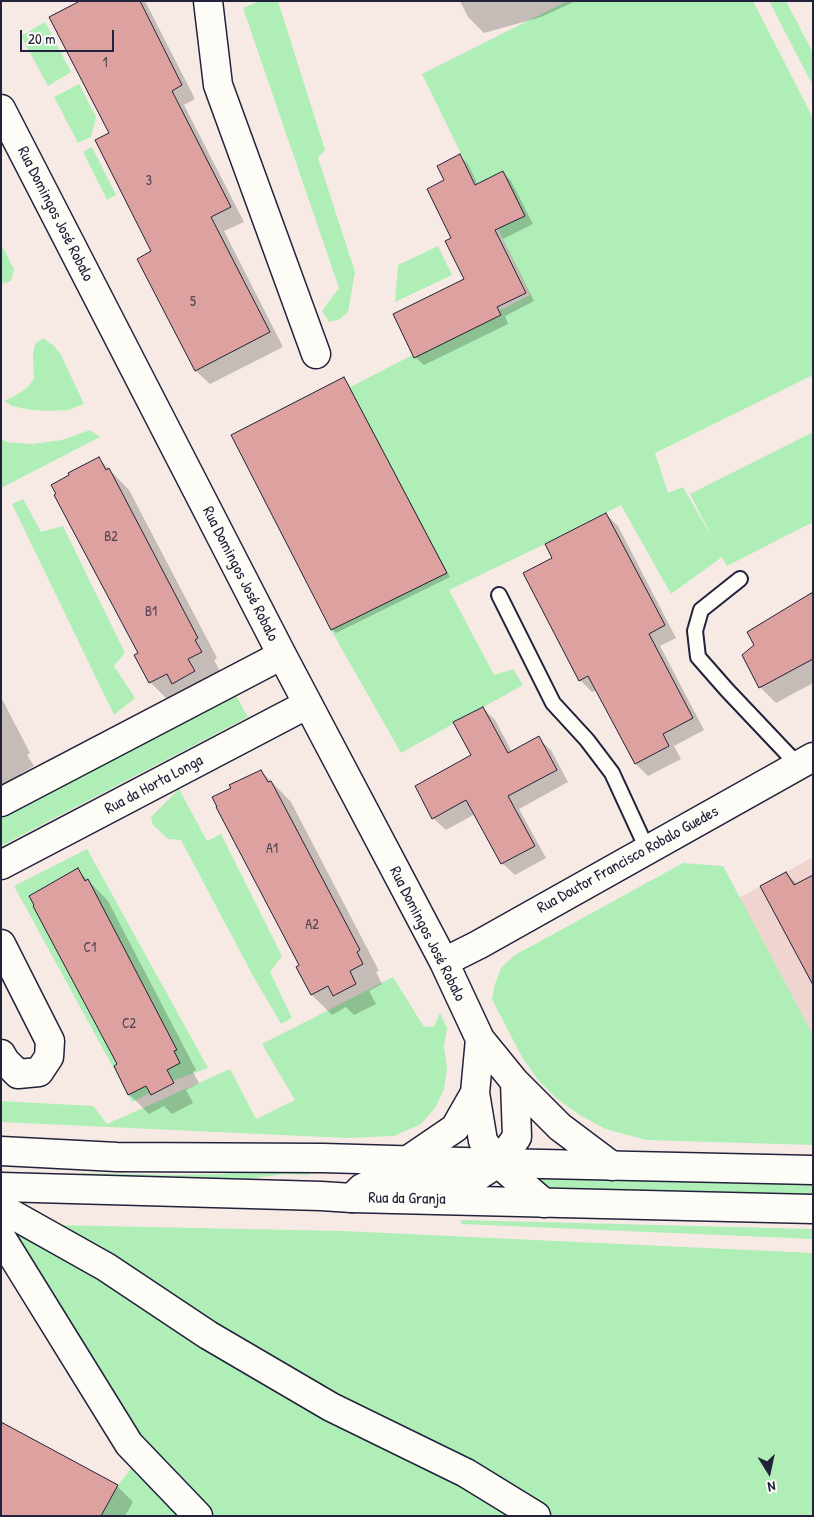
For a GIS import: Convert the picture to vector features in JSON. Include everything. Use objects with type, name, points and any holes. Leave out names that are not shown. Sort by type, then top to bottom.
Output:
[{"type":"street","points":[[208,1],[218,85],[316,354]]},
{"type":"street","name":"Rua Domingos José Robalo","points":[[1,109],[282,655],[444,962],[480,1039],[515,1082],[560,1127],[612,1166]]},
{"type":"street","points":[[1,802],[282,655]]},
{"type":"street","name":"Rua da Horta Longa","points":[[1,865],[308,704]]},
{"type":"street","name":"Rua Doutor Francisco Robalo Guedes","points":[[444,962],[805,761]]},
{"type":"street","points":[[1,944],[50,1041],[49,1058],[39,1072],[18,1074],[5,1062],[1,1054]]},
{"type":"street","points":[[480,1039],[475,1093],[483,1141],[498,1163],[544,1202]]},
{"type":"street","points":[[352,1198],[362,1188],[373,1183],[466,1183],[498,1163],[517,1137],[515,1082]]},
{"type":"street","points":[[408,1160],[454,1128],[475,1093]]},
{"type":"street","points":[[1,1151],[117,1157],[323,1158],[813,1170]]},
{"type":"street","name":"Rua da Granja","points":[[1,1187],[813,1209]]},
{"type":"street","points":[[1,1208],[106,1267],[208,1335],[331,1406],[466,1473],[536,1516]]},
{"type":"street","points":[[1,1237],[129,1444],[198,1516]]},
{"type":"lane","points":[[740,579],[701,610],[695,631],[698,657],[727,690],[805,761]]},
{"type":"lane","points":[[499,595],[552,703],[587,740],[612,773],[647,849]]},
{"type":"shaded area","points":[[813,857],[813,1035],[739,898]]},
{"type":"green space","points":[[260,1],[278,1],[325,150],[318,158],[355,272],[348,312],[340,319],[329,322],[322,311],[339,288],[243,8]]},
{"type":"green space","points":[[567,1],[753,1],[813,118],[813,375],[655,453],[668,493],[683,487],[714,541],[690,494],[813,432],[813,522],[727,566],[722,557],[671,594],[621,505],[449,590],[494,675],[513,669],[523,685],[401,753],[331,630],[231,435],[344,377],[350,387],[530,295],[422,74]]},
{"type":"green space","points":[[769,1],[786,1],[813,53],[813,86]]},
{"type":"green space","points":[[45,22],[71,72],[48,86],[21,36]]},
{"type":"green space","points":[[79,84],[96,117],[91,137],[78,143],[54,97]]},
{"type":"green space","points":[[92,147],[116,195],[107,200],[83,152]]},
{"type":"green space","points":[[1,244],[14,269],[11,281],[1,284]]},
{"type":"green space","points":[[438,246],[452,275],[395,302],[398,265]]},
{"type":"green space","points":[[43,338],[54,346],[61,355],[84,404],[68,410],[49,411],[12,406],[4,401],[26,389],[34,379],[33,355],[35,344]]},
{"type":"green space","points":[[90,430],[100,437],[1,488],[1,439],[7,442],[32,444],[62,440]]},
{"type":"green space","points":[[23,499],[41,532],[63,526],[125,653],[114,666],[135,698],[114,715],[12,504]]},
{"type":"green space","points":[[234,692],[248,717],[1,846],[1,814]]},
{"type":"green space","points":[[179,789],[207,841],[221,834],[282,956],[270,972],[292,1018],[281,1024],[252,974],[181,840],[168,839],[153,825],[151,817]]},
{"type":"green space","points":[[87,849],[208,1068],[175,1080],[132,1102],[14,886]]},
{"type":"green space","points":[[683,863],[723,866],[813,1035],[813,1145],[646,1140],[606,1129],[581,1116],[555,1097],[539,1081],[522,1057],[492,999],[501,968],[515,955]]},
{"type":"green space","points":[[393,977],[424,1027],[434,1026],[440,1013],[447,1028],[444,1046],[447,1069],[444,1089],[435,1108],[421,1124],[394,1136],[346,1138],[1,1122],[1,1101],[93,1106],[107,1124],[230,1069],[256,1119],[295,1100],[262,1044]]},
{"type":"green space","points":[[308,1166],[309,1175],[284,1174],[226,1182],[81,1180],[82,1173],[217,1174]]},
{"type":"green space","points":[[529,1173],[813,1184],[813,1199],[550,1190]]},
{"type":"green space","points":[[461,1220],[813,1229],[813,1239],[461,1224]]},
{"type":"green space","points":[[6,1224],[343,1231],[813,1253],[813,1516],[101,1516],[118,1485],[147,1448],[112,1388],[49,1296]]},
{"type":"building","points":[[80,1],[140,1],[182,85],[172,91],[231,207],[211,217],[270,332],[195,371],[137,259],[151,251],[95,140],[109,133],[49,17]]},
{"type":"building","points":[[460,154],[475,185],[503,171],[525,216],[495,230],[526,293],[497,307],[501,315],[414,358],[393,314],[464,279],[445,241],[451,238],[427,189],[444,180],[437,166]]},
{"type":"building","points":[[344,377],[447,573],[331,630],[231,435]]},
{"type":"building","points":[[99,457],[106,470],[109,468],[198,638],[195,640],[202,652],[188,659],[195,671],[172,684],[167,674],[149,683],[134,655],[138,653],[54,495],[56,494],[51,485],[69,475],[68,473]]},
{"type":"building","points":[[606,513],[665,625],[649,634],[693,718],[663,734],[669,746],[635,764],[588,676],[579,681],[523,573],[552,558],[545,544]]},
{"type":"building","points":[[813,592],[813,659],[759,688],[742,655],[754,645],[747,632]]},
{"type":"building","points":[[483,707],[508,753],[539,736],[557,770],[508,796],[535,846],[501,864],[466,800],[432,819],[415,786],[471,755],[453,722]]},
{"type":"building","points":[[261,770],[268,782],[271,781],[360,950],[357,952],[363,964],[350,971],[356,984],[333,996],[328,986],[311,995],[296,967],[299,965],[212,797],[231,788],[229,785]]},
{"type":"building","points":[[78,868],[85,881],[88,879],[177,1050],[174,1051],[180,1063],[167,1070],[174,1083],[151,1095],[146,1086],[128,1095],[114,1066],[117,1064],[29,896]]},
{"type":"building","points":[[786,872],[794,885],[813,875],[813,985],[760,886]]},
{"type":"building","points":[[1,1422],[118,1485],[101,1516],[1,1516]]}]
